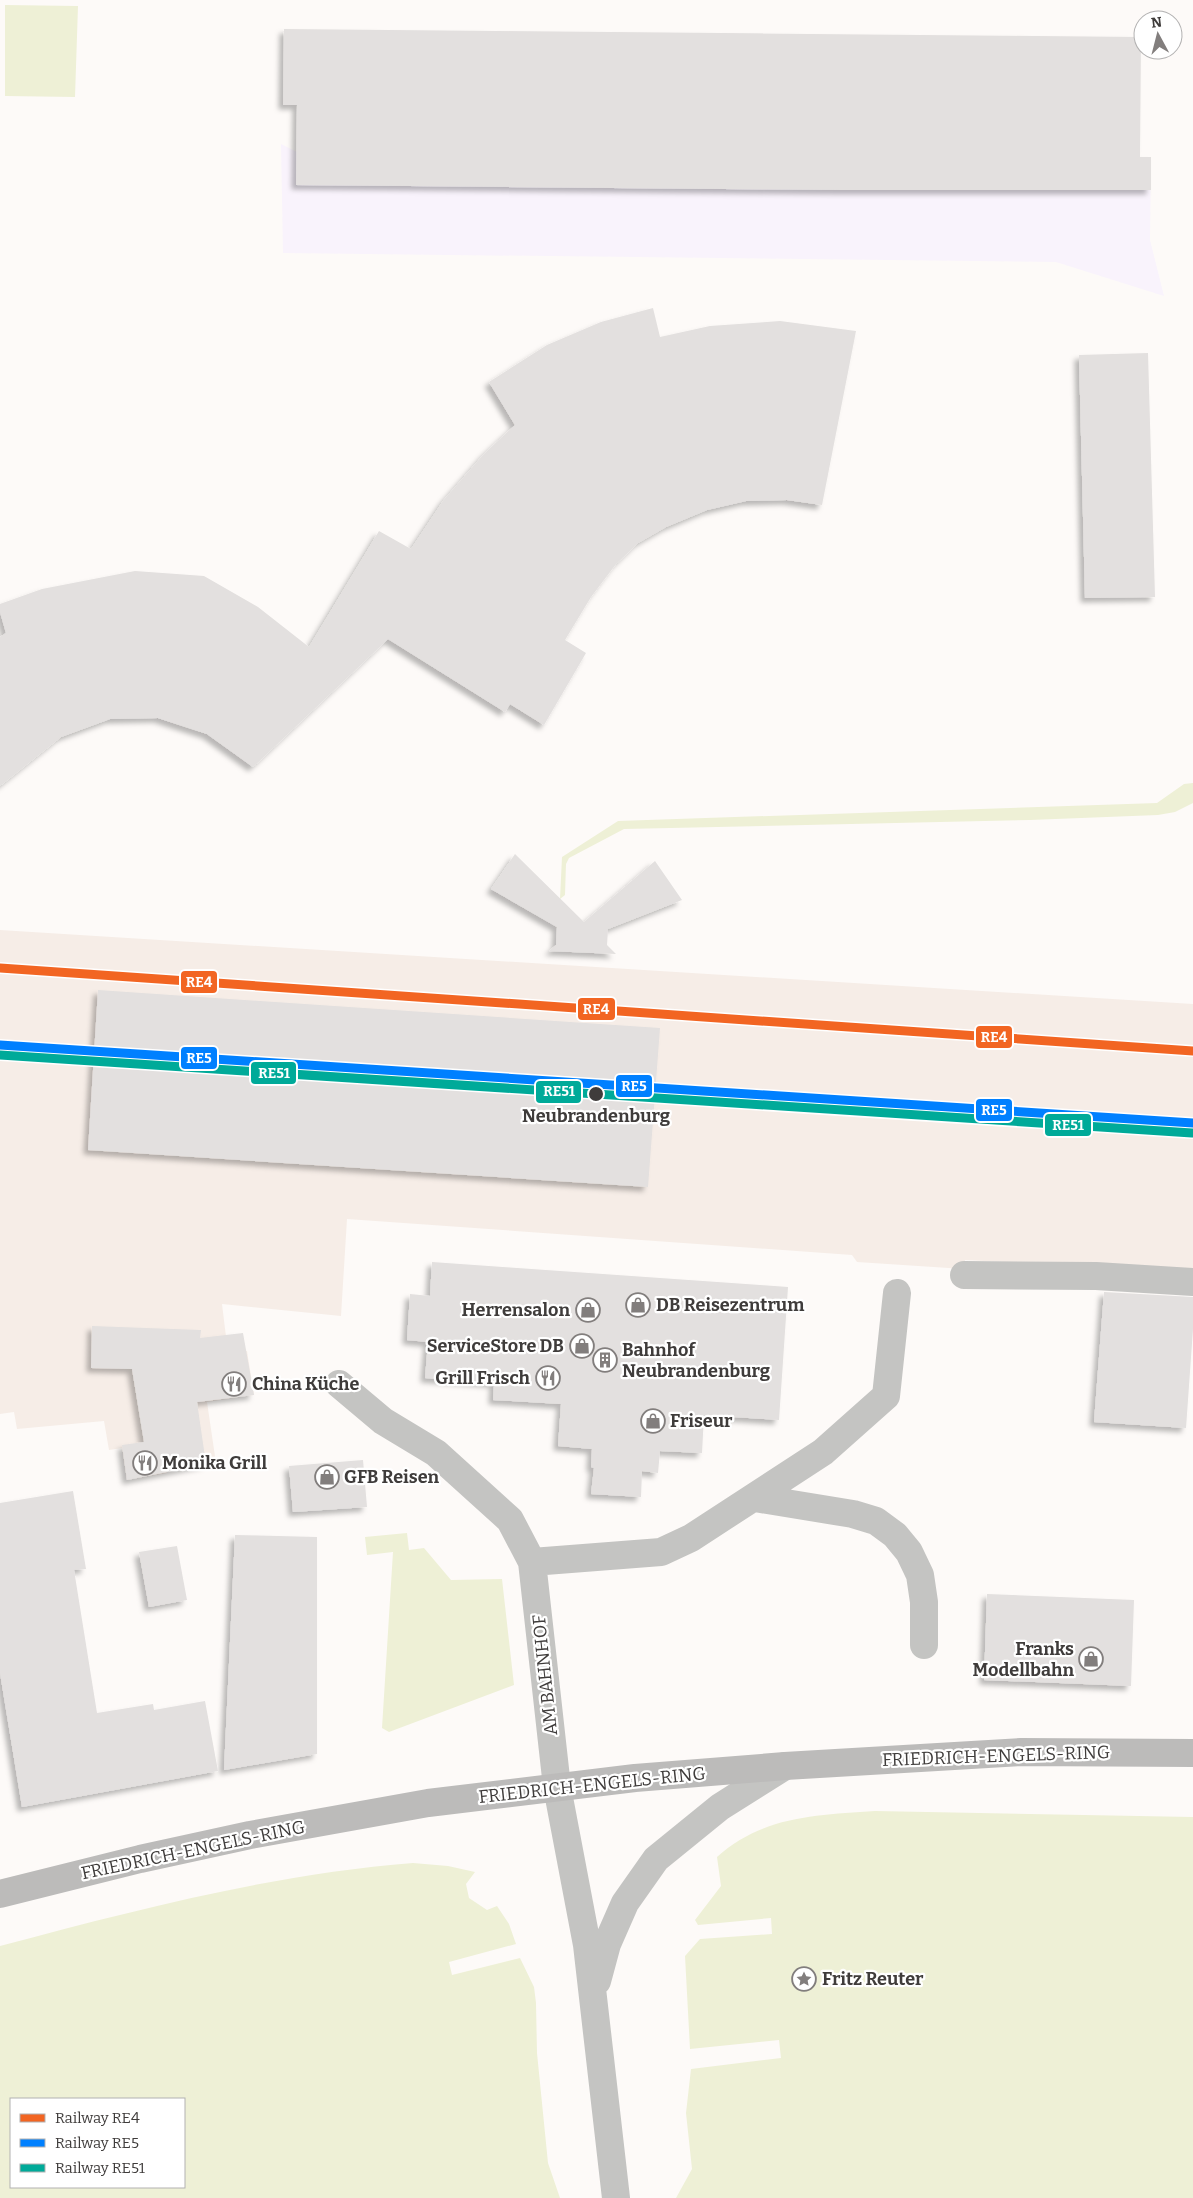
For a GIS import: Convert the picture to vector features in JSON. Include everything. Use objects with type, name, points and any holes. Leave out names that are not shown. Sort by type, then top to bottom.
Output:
[{"type":"main road","name":"FRIEDRICH-ENGELS-RING","points":[[0,1894],[140,1859],[250,1835],[428,1803],[636,1778],[784,1766],[1021,1752],[1193,1753]]},
{"type":"street","points":[[964,1274],[1096,1276],[1193,1282]]},
{"type":"street","points":[[532,1562],[661,1552],[691,1538],[823,1452],[886,1396],[897,1293]]},
{"type":"street","name":"AM BAHNHOF","points":[[339,1384],[383,1422],[436,1453],[510,1520],[532,1562],[557,1788],[587,1945],[594,1994],[616,2198]]},
{"type":"street","points":[[755,1498],[853,1514],[876,1521],[896,1535],[909,1552],[920,1575],[924,1602],[924,1645]]},
{"type":"street","points":[[594,1994],[607,1944],[625,1903],[656,1859],[720,1807],[784,1766]]},
{"type":"shaded area","points":[[281,144],[297,152],[1151,157],[1150,240],[1164,296],[1056,262],[283,253]]},
{"type":"shaded area","points":[[0,930],[1193,1004],[1193,1275],[1114,1268],[965,1260],[964,1269],[857,1262],[852,1255],[347,1219],[341,1316],[222,1304],[228,1353],[247,1351],[254,1395],[207,1402],[216,1463],[167,1470],[167,1473],[127,1480],[122,1448],[109,1450],[104,1421],[17,1429],[14,1412],[0,1414]]},
{"type":"green space","points":[[5,5],[78,6],[75,97],[5,96]]},
{"type":"green space","points":[[1193,783],[1193,803],[1175,812],[1158,815],[1030,820],[624,829],[569,858],[566,864],[565,895],[560,899],[562,857],[618,821],[1157,803],[1184,784]]},
{"type":"green space","points":[[407,1533],[409,1550],[424,1548],[451,1580],[502,1579],[514,1685],[389,1732],[382,1728],[393,1552],[367,1555],[365,1537]]},
{"type":"green space","points":[[875,1811],[1193,1817],[1193,2198],[676,2198],[692,2169],[686,2113],[691,2069],[781,2058],[779,2040],[690,2049],[685,1956],[700,1939],[772,1934],[771,1918],[698,1925],[695,1920],[721,1886],[717,1857],[734,1843],[771,1825],[832,1814]]},
{"type":"green space","points":[[413,1863],[448,1866],[475,1872],[466,1884],[469,1898],[487,1910],[497,1906],[509,1924],[516,1944],[449,1962],[452,1975],[520,1958],[534,1987],[537,2053],[548,2163],[560,2198],[0,2198],[0,1946],[102,1919],[205,1895],[308,1876]]},
{"type":"building","points":[[284,29],[1133,37],[1133,60],[1141,60],[1140,157],[1151,157],[1151,190],[844,190],[296,185],[297,105],[283,105]]},
{"type":"building","points":[[653,308],[660,337],[710,326],[780,321],[856,331],[822,505],[787,500],[746,501],[707,510],[666,527],[638,543],[616,564],[591,597],[565,640],[586,653],[544,725],[510,704],[505,712],[388,639],[253,767],[207,734],[158,718],[110,719],[61,737],[0,786],[0,637],[6,633],[0,612],[0,604],[42,589],[135,571],[204,576],[258,607],[309,647],[379,531],[411,549],[443,501],[484,454],[515,425],[489,382],[547,345],[601,322]]},
{"type":"building","points":[[1148,353],[1155,597],[1085,598],[1079,355]]},
{"type":"building","points":[[515,854],[584,922],[655,861],[682,900],[608,929],[607,945],[616,954],[549,951],[556,945],[557,927],[491,889]]},
{"type":"building","points":[[98,990],[660,1028],[648,1187],[88,1150]]},
{"type":"building","name":"Bahnhof Neubrandenburg","points":[[432,1262],[788,1287],[779,1420],[704,1415],[702,1453],[660,1451],[658,1473],[642,1471],[641,1497],[591,1494],[594,1468],[591,1467],[592,1449],[558,1446],[561,1404],[493,1400],[494,1383],[425,1378],[428,1342],[407,1340],[410,1294],[430,1296]]},
{"type":"building","points":[[1104,1292],[1193,1297],[1193,1329],[1186,1428],[1094,1422]]},
{"type":"building","points":[[92,1326],[201,1330],[200,1338],[243,1333],[254,1395],[197,1402],[206,1464],[127,1480],[122,1445],[144,1442],[132,1369],[91,1368]]},
{"type":"building","name":"GFB Reisen","points":[[363,1460],[367,1507],[293,1512],[289,1466]]},
{"type":"building","points":[[73,1491],[86,1569],[74,1570],[97,1713],[153,1704],[154,1710],[205,1701],[218,1771],[22,1807],[0,1673],[0,1503]]},
{"type":"building","points":[[235,1535],[317,1537],[317,1754],[224,1770]]},
{"type":"building","points":[[177,1546],[187,1600],[149,1607],[139,1552]]},
{"type":"building","points":[[987,1594],[1134,1600],[1131,1686],[984,1680]]},
{"type":"rail line","name":"RE4","points":[[0,968],[1193,1051]]},
{"type":"rail line","name":"RE5","points":[[0,1045],[1193,1123]]},
{"type":"rail line","name":"RE51","points":[[0,1055],[1192,1133]]},
{"type":"place","name":"Neubrandenburg","points":[[596,1094]]},
{"type":"place","name":"DB Reisezentrum","points":[[638,1305]]},
{"type":"place","name":"Herrensalon","points":[[588,1310]]},
{"type":"place","name":"ServiceStore DB","points":[[582,1346]]},
{"type":"place","name":"Bahnhof Neubrandenburg","points":[[605,1360]]},
{"type":"place","name":"Grill Frisch","points":[[548,1378]]},
{"type":"place","name":"China Küche","points":[[234,1384]]},
{"type":"place","name":"Friseur","points":[[653,1421]]},
{"type":"place","name":"Monika Grill","points":[[145,1463]]},
{"type":"place","name":"GFB Reisen","points":[[327,1477]]},
{"type":"place","name":"Franks Modellbahn","points":[[1091,1659]]},
{"type":"place","name":"Fritz Reuter","points":[[804,1979]]}]
